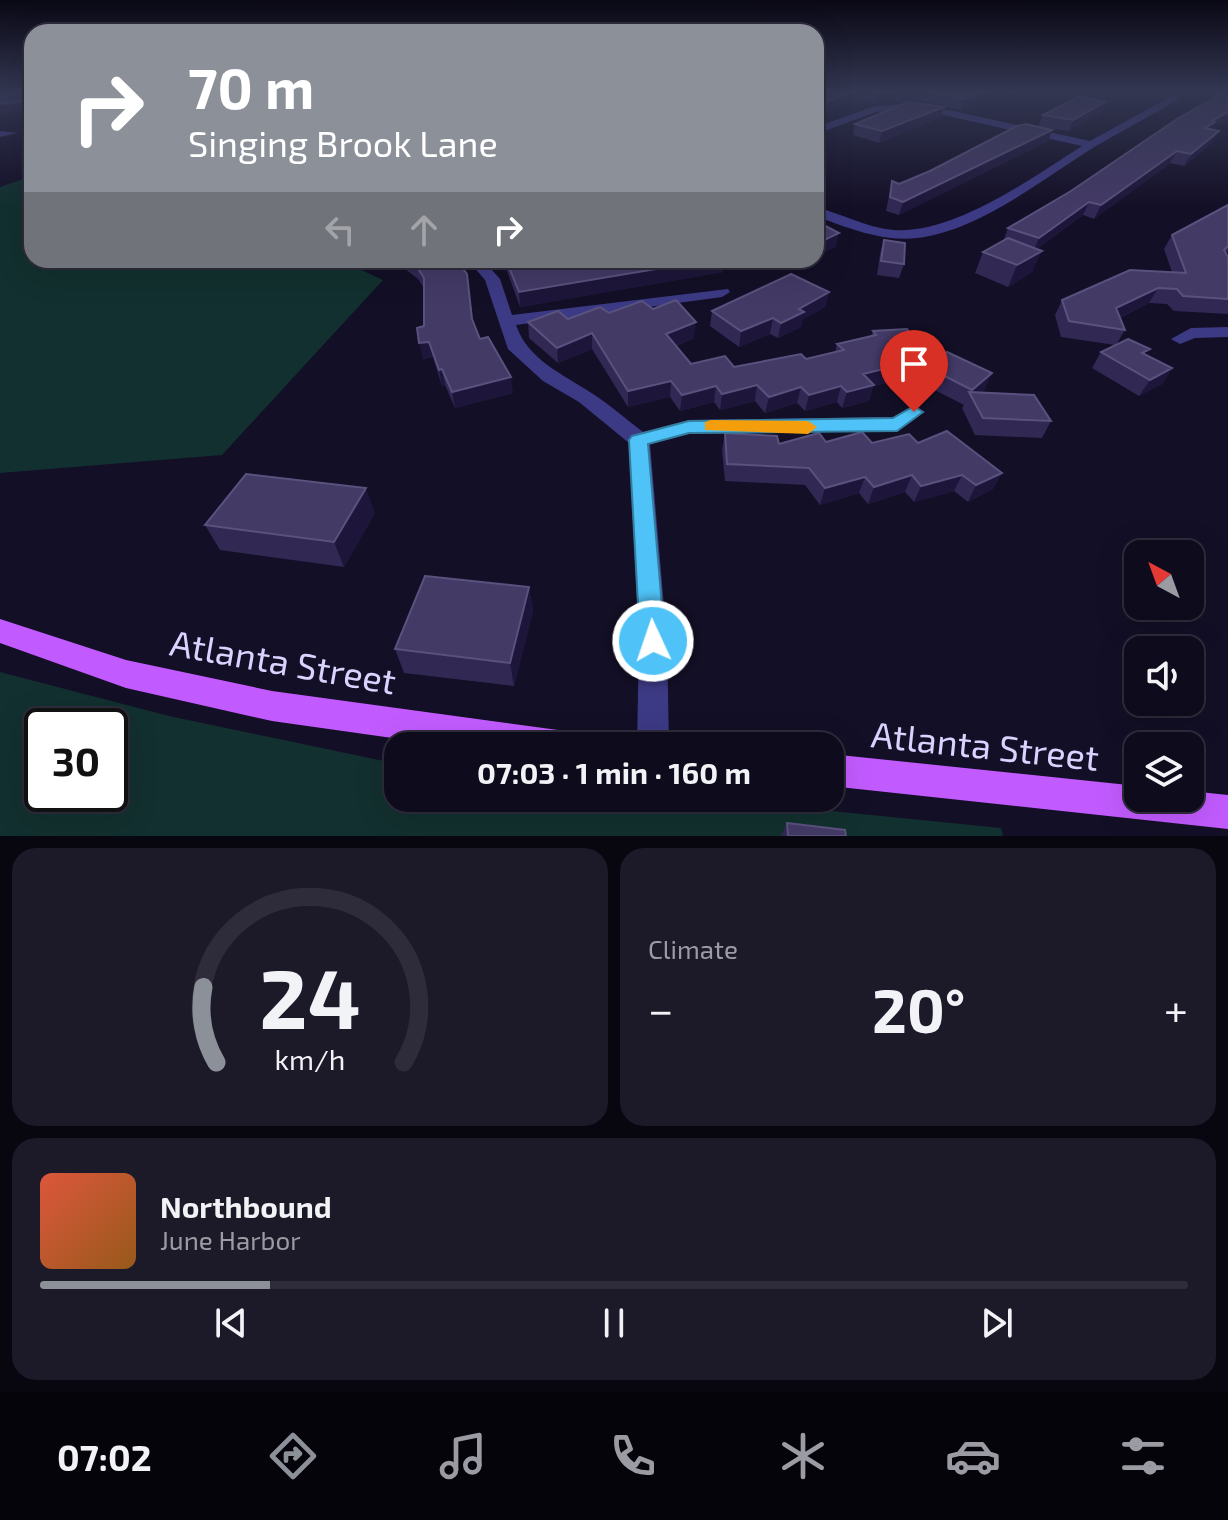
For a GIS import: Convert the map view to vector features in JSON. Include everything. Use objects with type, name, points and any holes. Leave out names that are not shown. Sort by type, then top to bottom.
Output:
[{"type":"main road","name":"Atlanta Street","points":[[0,631],[126,674],[272,706],[458,732]]},
{"type":"main road","name":"Atlanta Street","points":[[844,771],[1228,812]]},
{"type":"street","points":[[1024,130],[1091,145]]},
{"type":"street","points":[[824,214],[877,232],[921,234],[1003,197],[1118,130]]},
{"type":"street","points":[[0,134],[13,133]]},
{"type":"street","points":[[482,268],[492,279],[514,345],[527,358],[639,440],[653,641],[653,732]]},
{"type":"street","points":[[505,321],[722,292]]},
{"type":"street","points":[[1180,339],[1191,333],[1228,332]]},
{"type":"street","points":[[639,440],[689,427],[897,424],[914,412]]},
{"type":"green space","points":[[24,179],[24,268],[357,268],[383,280],[222,455],[0,473],[0,187]]},
{"type":"green space","points":[[0,672],[169,716],[384,761],[384,812],[841,812],[1001,828],[1003,836],[0,836]]},
{"type":"building","points":[[1009,130],[1052,130],[903,202],[890,197],[892,181],[899,184]]},
{"type":"building","points":[[1161,130],[1219,131],[1191,154],[1177,151],[1101,205],[1089,202],[1039,238],[1008,228],[1071,191]]},
{"type":"building","points":[[1228,205],[1228,246],[1224,250],[1228,257],[1228,299],[1183,296],[1177,289],[1158,288],[1116,308],[1125,330],[1069,321],[1062,300],[1130,270],[1186,273],[1172,235]]},
{"type":"building","points":[[824,225],[839,233],[824,240]]},
{"type":"building","points":[[1008,238],[1042,251],[1017,265],[983,252]]},
{"type":"building","points":[[884,240],[905,243],[904,264],[881,261]]},
{"type":"building","points":[[418,268],[462,268],[467,274],[472,319],[480,339],[488,337],[511,377],[452,392],[442,369],[439,370],[429,342],[419,343],[417,328],[424,326],[424,278]]},
{"type":"building","points":[[509,268],[662,268],[519,292]]},
{"type":"building","points":[[791,274],[829,292],[799,309],[804,312],[781,323],[773,318],[741,331],[712,311]]},
{"type":"building","points":[[676,300],[696,322],[666,334],[691,364],[725,356],[734,367],[801,354],[806,359],[844,350],[837,344],[876,335],[873,331],[907,329],[929,358],[863,374],[874,385],[847,392],[841,386],[809,395],[801,387],[769,397],[757,385],[722,394],[716,386],[682,395],[671,381],[628,391],[592,333],[557,348],[528,322],[558,311],[568,319],[600,307],[609,313],[642,301],[653,309]]},
{"type":"building","points":[[1128,339],[1150,349],[1142,353],[1172,368],[1150,380],[1101,352]]},
{"type":"building","points":[[947,352],[992,373],[972,390],[927,367]]},
{"type":"building","points":[[969,392],[1034,395],[1051,421],[983,418]]},
{"type":"building","points":[[947,431],[1002,473],[976,485],[962,475],[921,486],[912,475],[874,487],[865,477],[825,488],[809,468],[727,464],[725,433],[777,436],[779,444],[819,433],[826,442],[862,432],[872,443],[909,434],[918,443]]},
{"type":"building","points":[[246,474],[366,488],[334,542],[205,525]]},
{"type":"building","points":[[425,576],[529,587],[510,663],[395,649]]},
{"type":"building","points":[[787,823],[845,830],[846,836],[788,836]]},
{"type":"slow traffic","points":[[711,426],[808,427]]},
{"type":"route","points":[[653,641],[643,458],[639,440],[689,427],[867,427],[897,424],[914,412]]}]
